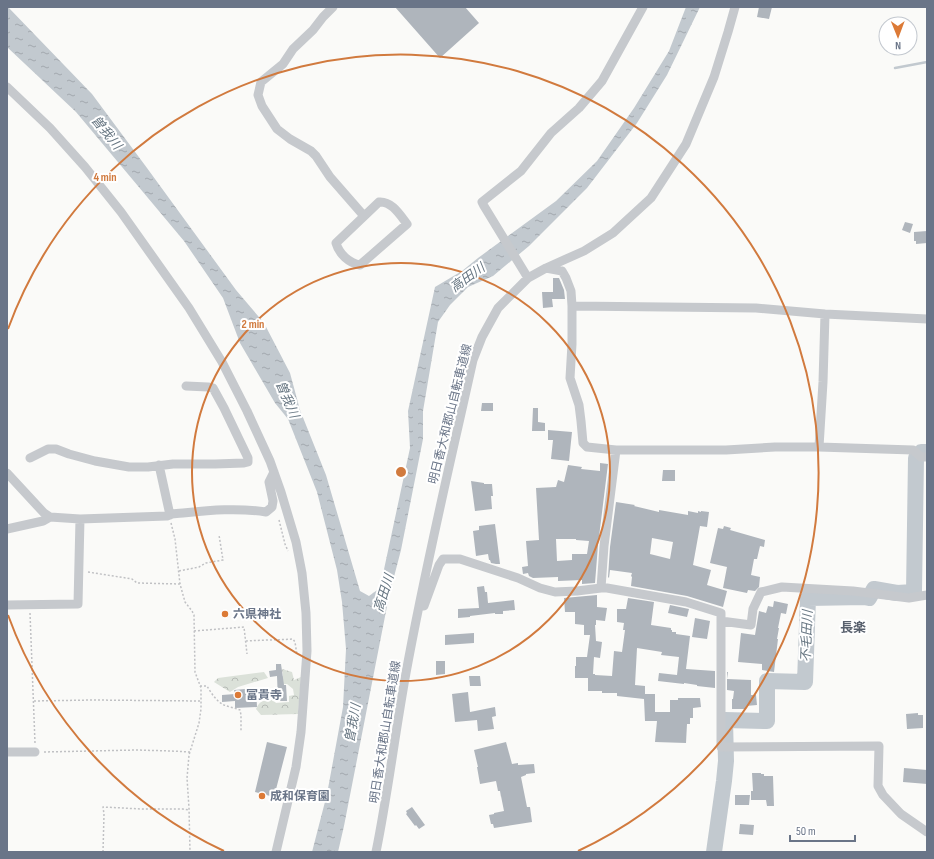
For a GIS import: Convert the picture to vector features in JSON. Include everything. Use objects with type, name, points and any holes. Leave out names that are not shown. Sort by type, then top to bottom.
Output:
[{"type":"street","points":[[333,7],[313,30],[293,49],[283,64],[261,82],[258,95],[262,106],[277,130],[311,151],[364,216]]},
{"type":"street","points":[[526,276],[482,202],[521,171],[551,133],[579,108],[602,81],[643,7]]},
{"type":"street","name":"明日香大和郡山自転車道線","points":[[376,852],[406,674],[431,547],[473,360],[482,337],[498,308],[526,276],[584,251],[613,233],[651,198],[686,144],[714,77],[735,7]]},
{"type":"street","points":[[7,87],[50,128],[84,167],[120,212],[189,308],[222,362],[247,410],[274,472],[296,542],[302,573],[306,613],[306,652],[301,732],[296,767],[276,852]]},
{"type":"street","points":[[379,202],[384,202],[397,211],[407,224],[360,265],[347,260],[337,248],[336,243],[364,216],[379,202]]},
{"type":"street","points":[[546,268],[562,271],[571,291],[572,344],[570,378],[579,405],[583,443],[588,447],[616,450],[726,450],[775,447],[819,447],[913,450],[922,455]]},
{"type":"street","points":[[572,306],[756,308],[825,314],[927,319]]},
{"type":"street","points":[[819,447],[825,314]]},
{"type":"street","points":[[30,458],[48,449],[56,449],[69,454],[129,467],[148,467],[173,464],[244,464],[248,462],[248,458],[213,388],[186,386]]},
{"type":"street","points":[[601,588],[604,546],[616,450]]},
{"type":"street","points":[[159,465],[170,515]]},
{"type":"street","points":[[7,473],[44,513],[50,517],[80,518],[167,516],[172,514],[218,509],[249,509],[266,512],[272,507],[269,482],[274,472]]},
{"type":"street","points":[[7,529],[44,521],[50,517]]},
{"type":"street","points":[[7,605],[78,604],[80,518]]},
{"type":"street","points":[[416,621],[439,565],[443,559],[460,558],[554,592],[607,588],[686,602],[720,612],[720,747],[879,746],[878,786],[883,795],[901,814],[927,832]]},
{"type":"street","points":[[721,621],[751,625],[753,609],[761,592],[782,587],[909,598],[927,595]]},
{"type":"street","points":[[7,752],[35,752]]},
{"type":"path","points":[[170,515],[175,539],[180,584],[185,602],[194,615],[195,672],[200,686],[201,701],[199,723],[190,752],[187,778],[190,852]]},
{"type":"path","points":[[179,571],[198,567],[206,563],[223,560],[219,536]]},
{"type":"path","points":[[78,570],[132,579],[138,583],[180,584]]},
{"type":"path","points":[[30,605],[35,752],[137,750],[190,752]]},
{"type":"path","points":[[194,631],[244,627],[247,654]]},
{"type":"path","points":[[246,641],[293,639],[295,642],[298,661]]},
{"type":"path","points":[[200,686],[207,686],[223,705],[240,710],[241,732]]},
{"type":"path","points":[[34,701],[201,701]]},
{"type":"path","points":[[103,852],[103,807],[189,810]]},
{"type":"green space","points":[[282,669],[292,672],[294,680],[301,677],[298,714],[261,715],[256,709],[261,702],[265,700],[273,700],[276,703],[289,702],[289,696],[294,695],[293,689],[287,684],[281,684],[278,677],[283,676]]},
{"type":"green space","points":[[264,672],[268,678],[238,687],[230,692],[214,682],[218,678]]},
{"type":"water","points":[[7,7],[92,94],[236,290],[264,323],[290,373],[300,410],[326,475],[360,591],[369,596],[380,588],[410,448],[408,411],[435,287],[462,271],[556,201],[597,161],[634,108],[669,51],[686,7],[700,7],[667,75],[637,123],[587,188],[529,246],[493,276],[468,287],[450,305],[438,322],[423,411],[423,439],[401,550],[389,596],[338,852],[312,852],[327,794],[343,707],[346,649],[342,602],[337,570],[317,492],[288,419],[275,403],[240,343],[223,298],[184,241],[76,112],[7,47]]},
{"type":"building","points":[[395,7],[465,7],[479,23],[440,58]]},
{"type":"building","points":[[759,7],[772,7],[769,19],[757,17]]},
{"type":"building","points":[[905,222],[913,224],[910,233],[902,230]]},
{"type":"building","points":[[927,231],[927,243],[916,244],[916,241],[914,241],[914,232]]},
{"type":"building","points":[[553,278],[559,278],[564,290],[565,299],[552,299],[553,307],[543,308],[542,292],[553,292]]},
{"type":"building","points":[[482,403],[493,403],[493,411],[481,411]]},
{"type":"building","points":[[533,408],[538,408],[538,422],[545,423],[545,431],[532,431]]},
{"type":"building","points":[[548,430],[572,432],[569,461],[551,459],[553,440],[548,440]]},
{"type":"building","points":[[600,463],[608,464],[595,583],[582,584],[582,580],[558,581],[558,577],[533,578],[529,576],[528,573],[523,574],[522,567],[528,566],[526,541],[539,540],[536,488],[556,487],[558,480],[564,482],[568,465],[582,467],[581,469],[600,471]],"holes":[[[556,539],[576,539],[589,541],[587,554],[572,554],[572,560],[557,561]]]},
{"type":"building","points":[[663,470],[675,470],[675,481],[662,481]]},
{"type":"building","points":[[471,481],[492,484],[492,509],[475,511]]},
{"type":"building","points":[[616,502],[635,505],[634,506],[659,512],[659,510],[688,515],[688,511],[698,513],[698,511],[709,512],[707,527],[700,526],[693,565],[711,570],[707,585],[727,591],[723,607],[687,596],[631,586],[632,573],[610,570],[609,578],[610,547]],"holes":[[[652,538],[673,542],[670,559],[650,554]]]},
{"type":"building","points":[[495,524],[500,564],[491,563],[488,554],[476,556],[473,531],[479,530],[479,526]]},
{"type":"building","points":[[724,526],[731,528],[730,530],[765,540],[764,547],[760,546],[757,559],[754,559],[751,575],[760,577],[759,587],[755,591],[748,590],[747,593],[723,588],[727,567],[710,563],[718,528],[723,529]]},
{"type":"building","points":[[484,586],[485,592],[487,592],[488,603],[514,600],[515,610],[503,611],[503,614],[495,613],[458,618],[458,609],[479,608],[477,587]]},
{"type":"building","points":[[597,595],[597,607],[607,608],[605,621],[596,620],[596,641],[602,642],[600,658],[594,657],[593,674],[612,676],[614,651],[622,652],[625,630],[623,630],[624,623],[617,622],[617,609],[626,609],[628,598],[654,602],[651,625],[671,628],[672,632],[676,632],[676,634],[690,636],[686,669],[715,671],[715,688],[658,681],[659,673],[677,675],[679,657],[661,655],[662,652],[637,648],[635,685],[645,686],[645,694],[655,694],[655,712],[670,712],[670,700],[678,700],[678,698],[700,698],[701,707],[693,708],[693,718],[690,718],[690,724],[687,724],[686,743],[655,742],[657,721],[645,721],[644,699],[617,696],[617,693],[588,691],[588,678],[575,678],[576,657],[587,657],[590,635],[584,635],[584,625],[575,624],[575,612],[565,612],[564,598]]},
{"type":"building","points":[[774,601],[788,604],[786,614],[781,613],[778,628],[774,672],[762,670],[762,664],[738,662],[741,633],[755,635],[759,611],[766,613],[768,606],[773,607]]},
{"type":"building","points":[[670,605],[689,609],[687,617],[668,613]]},
{"type":"building","points":[[695,618],[710,621],[707,639],[692,637]]},
{"type":"building","points":[[474,633],[474,643],[445,645],[445,635]]},
{"type":"building","points":[[436,661],[445,661],[445,674],[436,675]]},
{"type":"building","points":[[276,664],[281,664],[284,685],[286,685],[287,701],[278,701],[277,676],[270,677],[269,671],[276,670]]},
{"type":"building","points":[[469,676],[480,676],[481,686],[470,686]]},
{"type":"building","points":[[727,679],[751,680],[751,695],[756,695],[757,705],[746,706],[746,709],[732,709],[734,691],[727,690]]},
{"type":"building","points":[[256,688],[257,707],[235,708],[235,701],[222,702],[222,695],[235,694],[234,690]]},
{"type":"building","points":[[468,692],[470,712],[495,707],[496,716],[492,717],[494,729],[478,731],[477,720],[455,722],[452,694]]},
{"type":"building","points":[[918,713],[918,715],[923,715],[923,728],[907,729],[906,714]]},
{"type":"building","points":[[267,742],[287,747],[274,797],[255,792]]},
{"type":"building","points":[[506,742],[512,764],[534,764],[535,773],[526,774],[521,777],[527,807],[530,807],[532,822],[494,828],[493,824],[491,824],[489,815],[504,811],[500,791],[498,791],[496,781],[480,784],[474,750]]},
{"type":"building","points":[[904,768],[927,770],[927,784],[903,782]]},
{"type":"building","points":[[752,773],[761,773],[764,774],[764,776],[773,776],[774,806],[767,806],[766,800],[751,800],[751,791],[753,791]]},
{"type":"building","points":[[735,795],[750,795],[749,805],[735,805]]},
{"type":"building","points":[[412,807],[425,825],[419,829],[406,814],[406,811]]},
{"type":"building","points":[[740,824],[754,825],[753,835],[739,834]]},
{"type":"waterway","points":[[895,68],[927,62]]},
{"type":"waterway","name":"不毛田川","points":[[714,852],[726,761],[725,720],[767,721],[767,681],[805,682],[808,598],[869,598],[874,589],[897,593],[914,592],[916,458],[921,452],[927,452]]},
{"type":"place","name":"六県神社","points":[[225,614]]},
{"type":"place","name":"富貴寺","points":[[238,695]]},
{"type":"place","name":"成和保育園","points":[[262,796]]},
{"type":"district","name":"長楽","points":[[853,627]]},
{"type":"water label","name":"曽我川","points":[[107,132]]},
{"type":"water label","name":"高田川","points":[[467,277]]},
{"type":"water label","name":"曽我川","points":[[288,399]]},
{"type":"water label","name":"高田川","points":[[383,593]]},
{"type":"water label","name":"曽我川","points":[[352,723]]}]
